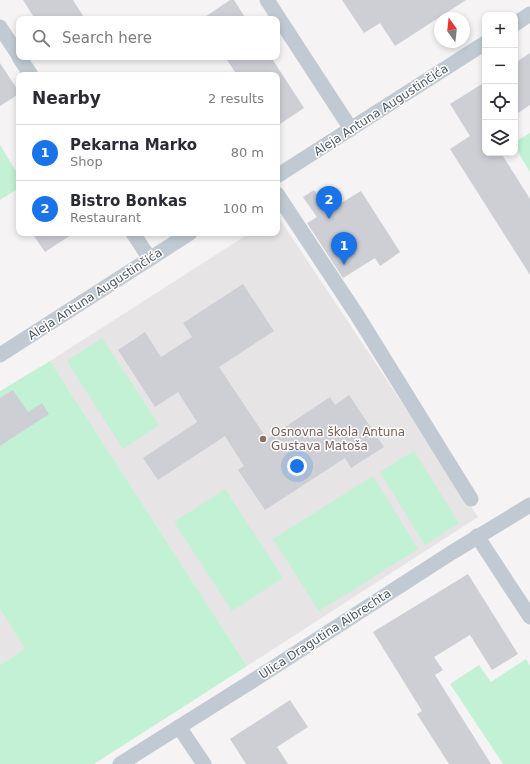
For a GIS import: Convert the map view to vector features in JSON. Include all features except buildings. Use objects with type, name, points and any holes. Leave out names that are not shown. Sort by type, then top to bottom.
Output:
[{"type":"street","points":[[267,0],[277,16]]},
{"type":"street","points":[[518,22],[530,14]]},
{"type":"street","points":[[280,20],[351,129]]},
{"type":"street","points":[[0,27],[16,52]]},
{"type":"street","name":"Aleja Antuna Augustinčića","points":[[280,174],[482,45]]},
{"type":"street","points":[[21,60],[29,72]]},
{"type":"street","points":[[280,199],[357,315],[471,499]]},
{"type":"street","points":[[135,236],[150,259]]},
{"type":"street","name":"Aleja Antuna Augustinčića","points":[[0,355],[185,236]]},
{"type":"street","name":"Ulica Dragutina Albrechta","points":[[120,764],[478,536],[530,505]]},
{"type":"street","points":[[478,536],[530,617]]},
{"type":"street","points":[[179,727],[204,764]]},
{"type":"shaded area","name":"Osnovna škola Antuna Gustava Matoša","points":[[280,220],[478,517],[247,666],[50,361],[245,236],[280,236]]},
{"type":"shaded area","points":[[0,609],[25,649],[0,665]]},
{"type":"green space","points":[[530,133],[530,172],[518,152],[518,140]]},
{"type":"green space","points":[[0,145],[16,171],[16,190],[0,200]]},
{"type":"green space","points":[[102,338],[159,425],[123,449],[67,361]]},
{"type":"green space","points":[[50,361],[247,666],[94,764],[0,764],[0,665],[25,649],[0,609],[0,391]]},
{"type":"green space","points":[[414,451],[459,523],[425,545],[380,472]]},
{"type":"green space","points":[[373,476],[418,549],[319,611],[273,539]]},
{"type":"green space","points":[[225,489],[283,578],[232,611],[174,522]]},
{"type":"green space","points":[[526,659],[530,666],[530,764],[503,764],[450,684],[479,665],[491,682]]},
{"type":"place","name":"Bistro Bonkas","points":[[329,219]]},
{"type":"place","name":"Pekarna Marko","points":[[344,265]]},
{"type":"place","name":"Osnovna škola Antuna Gustava Matoša","points":[[263,439]]}]
